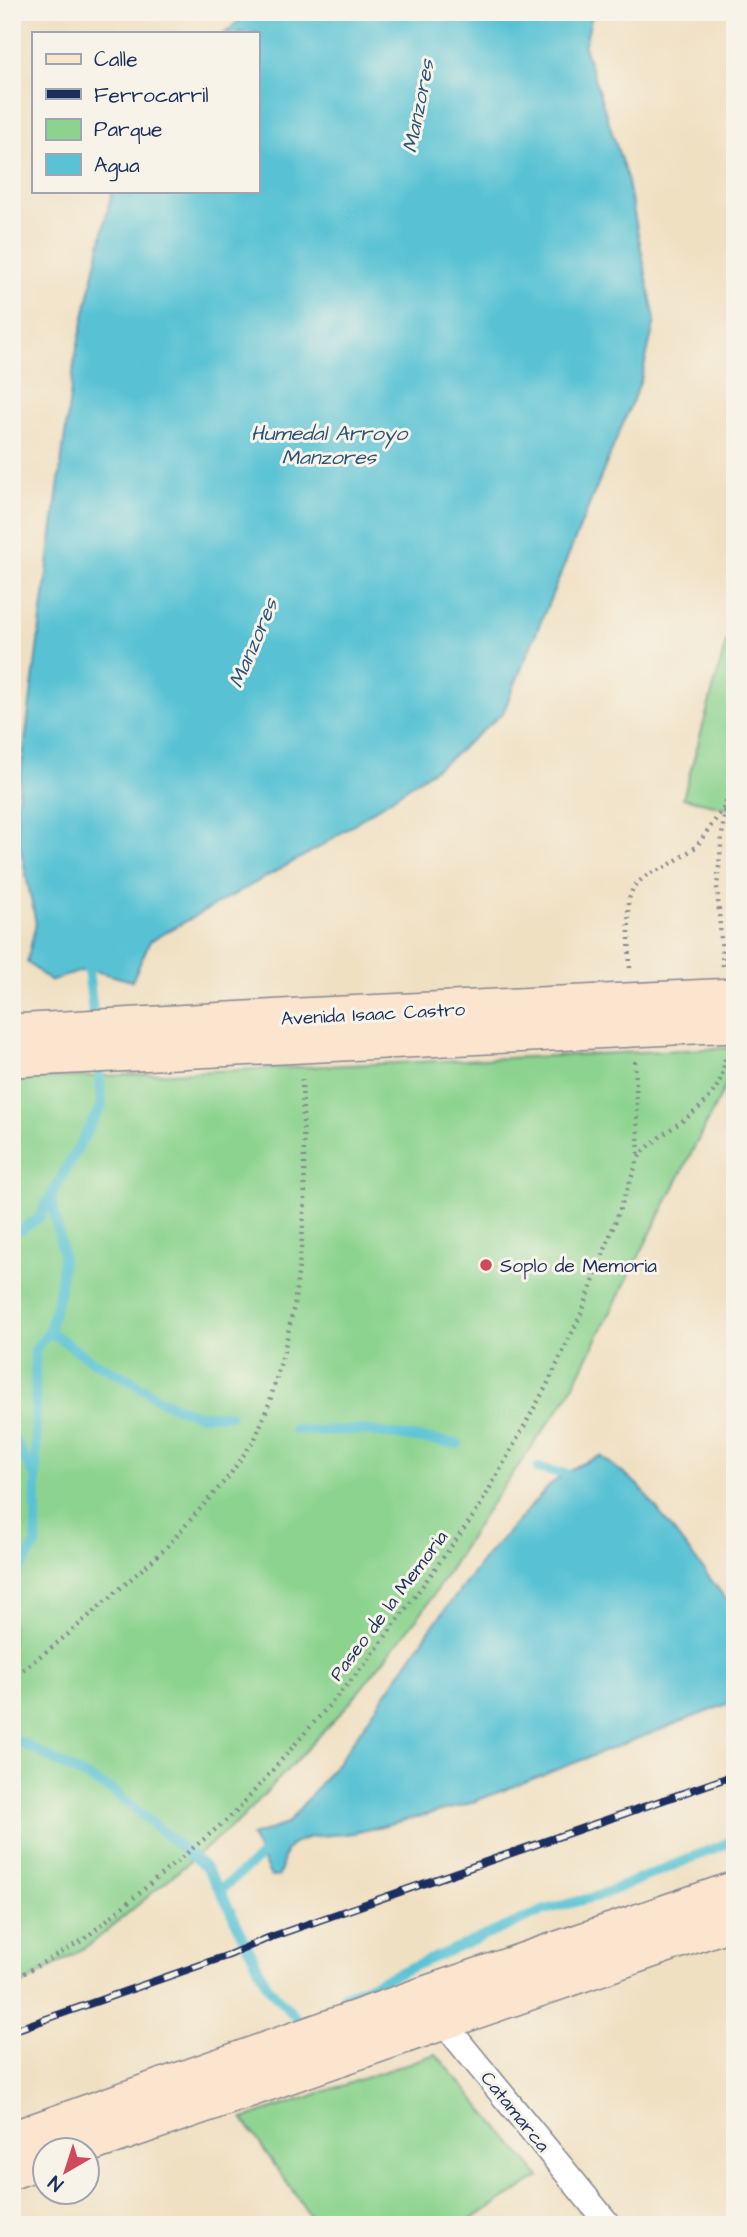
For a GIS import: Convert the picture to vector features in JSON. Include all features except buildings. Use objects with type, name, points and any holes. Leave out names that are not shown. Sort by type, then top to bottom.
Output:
[{"type":"main road","name":"Avenida Isaac Castro","points":[[23,1045],[731,1011]]},
{"type":"main road","name":"Avenida Isaac Castro","points":[[260,1033],[301,1044],[731,1011]]},
{"type":"main road","points":[[102,2139],[735,1889]]},
{"type":"main road","points":[[12,2139],[437,2006],[735,1921]]},
{"type":"main road","points":[[12,2171],[32,2165]]},
{"type":"street","name":"Catamarca","points":[[437,2006],[610,2225]]},
{"type":"path","points":[[12,46],[20,12]]},
{"type":"path","points":[[727,677],[735,679]]},
{"type":"path","points":[[731,1011],[720,940],[717,887],[725,806],[735,775]]},
{"type":"path","points":[[628,929],[628,901],[634,886],[649,874],[666,867],[696,847],[725,806]]},
{"type":"path","name":"Paseo de la Memoria","points":[[12,1980],[83,1940],[235,1814],[374,1651],[477,1511],[547,1385],[582,1312],[639,1157],[651,1142],[690,1118],[716,1090],[725,1062],[731,1011]]},
{"type":"path","points":[[12,1678],[66,1636],[164,1550],[229,1476],[255,1439],[270,1401],[284,1351],[302,1250],[305,1200],[301,1044]]},
{"type":"green space","points":[[735,611],[735,810],[683,798]]},
{"type":"green space","points":[[729,1048],[735,1052],[735,1067],[568,1396],[489,1507],[425,1608],[347,1706],[242,1818],[92,1943],[12,1991],[12,1080]]},
{"type":"green space","points":[[436,2054],[540,2177],[462,2225],[316,2225],[243,2119]]},
{"type":"water","name":"Humedal Arroyo Manzores","points":[[244,12],[593,12],[584,47],[627,178],[655,320],[641,380],[503,713],[448,760],[320,847],[150,941],[132,981],[88,969],[50,981],[27,962],[36,923],[18,836],[16,811],[75,358],[112,192],[259,192],[259,32],[226,32],[241,19]]},
{"type":"water","points":[[601,1456],[639,1486],[735,1611],[735,1701],[465,1805],[354,1833],[310,1837],[293,1843],[286,1851],[279,1876],[271,1877],[251,1836],[287,1824],[342,1757],[431,1628],[487,1555],[552,1483],[577,1466]]},
{"type":"waterway","name":"Manzores","points":[[94,959],[88,969],[94,1022]]},
{"type":"waterway","name":"Manzores","points":[[12,1235],[38,1219],[102,1105],[98,1062]]},
{"type":"waterway","points":[[51,1197],[63,1255],[59,1294],[49,1331],[92,1361],[130,1380],[161,1401],[198,1415],[230,1415]]},
{"type":"waterway","points":[[36,1474],[35,1350],[49,1331]]},
{"type":"waterway","points":[[294,1429],[362,1430],[458,1444]]},
{"type":"waterway","points":[[12,1436],[36,1478],[36,1545],[12,1581]]},
{"type":"waterway","points":[[538,1468],[570,1475],[576,1481]]},
{"type":"waterway","points":[[12,1738],[113,1791],[205,1867],[220,1890],[268,1987],[300,2022],[311,2022]]},
{"type":"waterway","points":[[344,1996],[545,1910],[598,1896],[735,1840]]},
{"type":"waterway","points":[[220,1890],[271,1848]]},
{"type":"railway","points":[[12,2031],[229,1955],[268,1938],[735,1775]]},
{"type":"place","name":"Soplo de Memoria","points":[[486,1265]]}]
